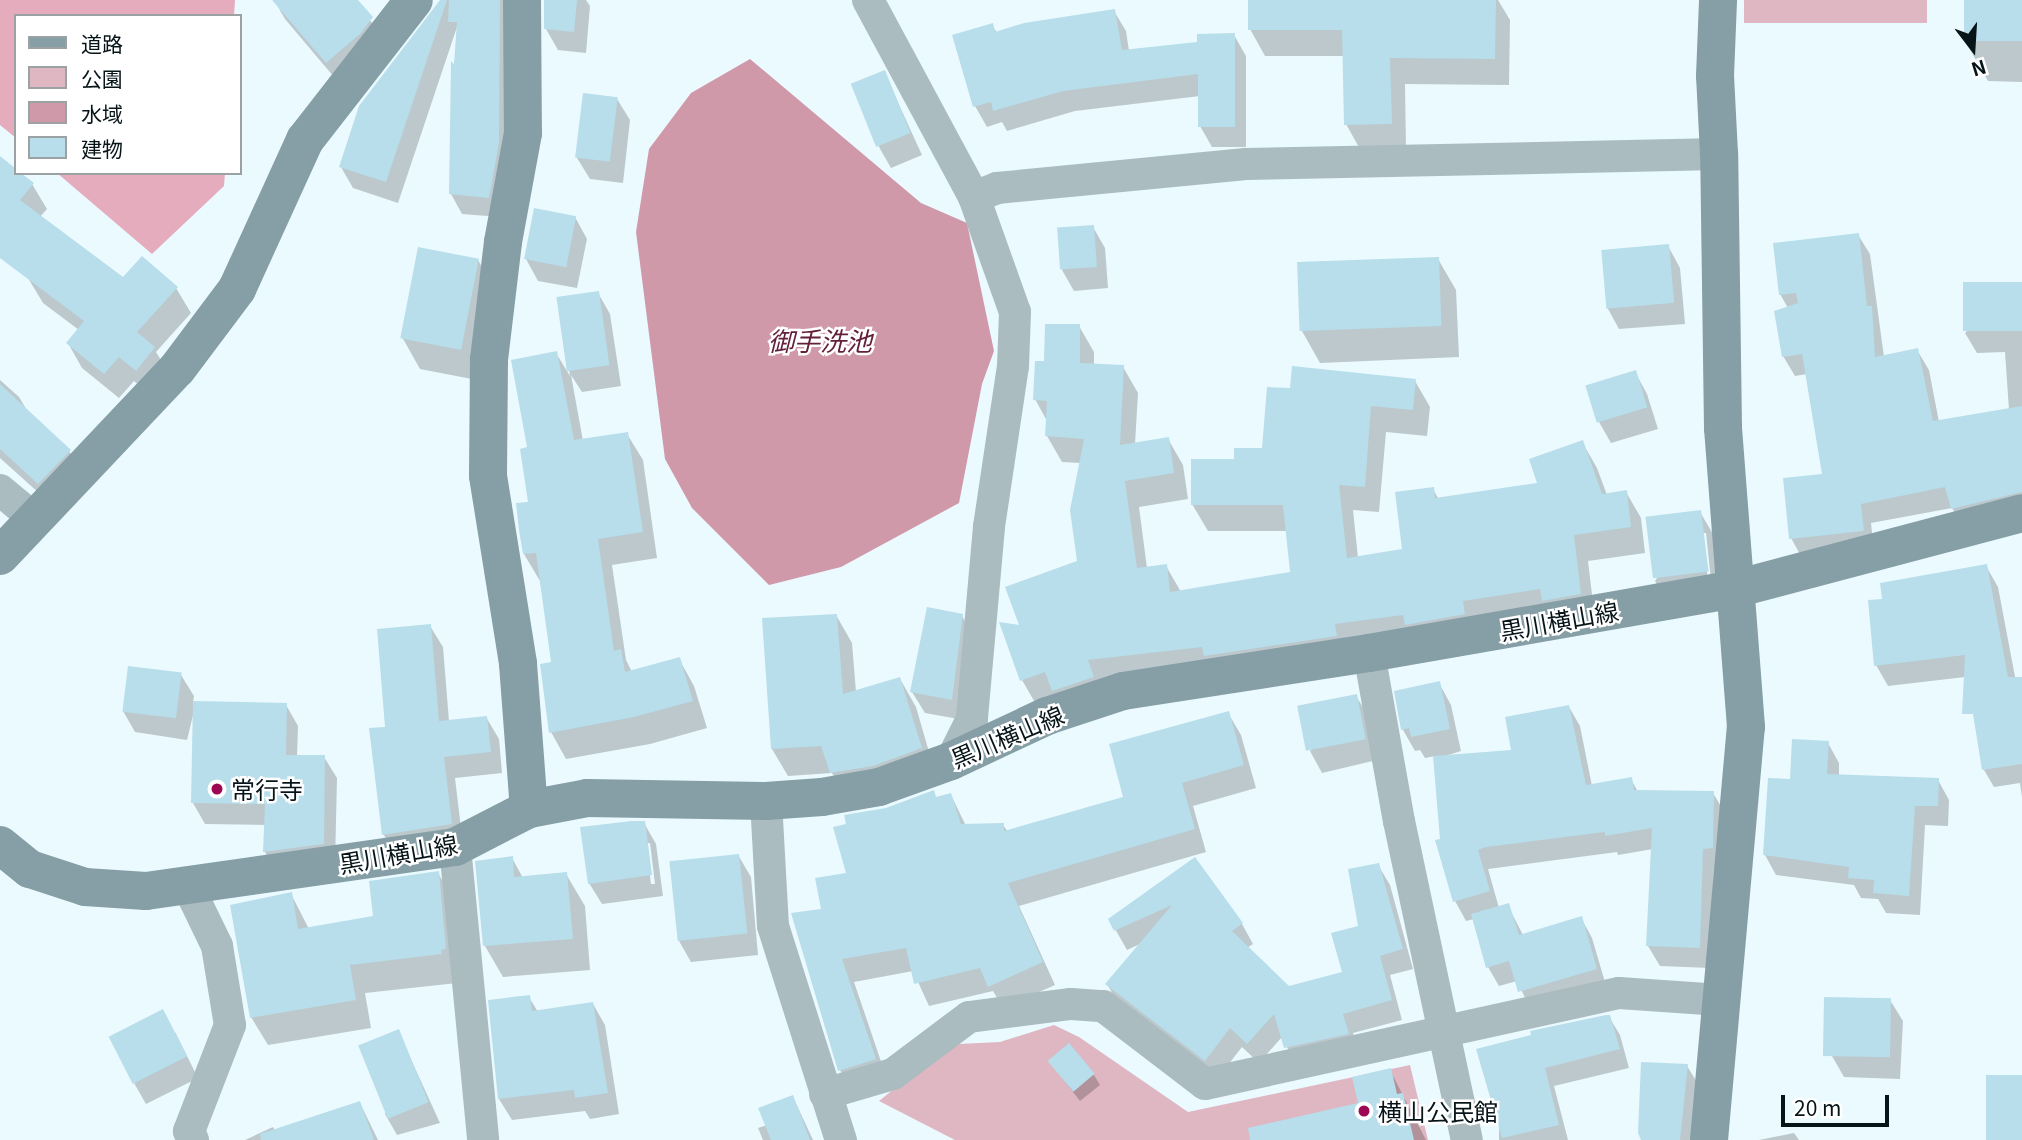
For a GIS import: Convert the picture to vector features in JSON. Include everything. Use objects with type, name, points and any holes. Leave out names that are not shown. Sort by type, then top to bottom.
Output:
[{"type":"street","points":[[0,555],[177,369],[237,289],[305,140],[414,0]]},
{"type":"street","points":[[522,0],[523,133],[503,242],[489,360],[488,476],[518,664],[528,809]]},
{"type":"street","points":[[868,0],[974,197],[1015,312],[1013,366],[989,527],[972,719],[951,761]]},
{"type":"street","points":[[1709,1140],[1746,727],[1723,428],[1719,154],[1715,76],[1718,0]]},
{"type":"street","points":[[974,197],[997,188],[1246,164],[1719,154]]},
{"type":"street","points":[[0,490],[36,520]]},
{"type":"street","name":"黒川横山線","points":[[0,845],[30,869],[85,887],[146,891],[455,848],[528,809],[587,798],[766,801],[822,797],[879,787],[951,761],[1047,716],[1123,691],[1369,653],[1735,589],[2022,513]]},
{"type":"street","points":[[1369,653],[1399,821],[1467,1140]]},
{"type":"street","points":[[766,801],[772,926],[841,1140]]},
{"type":"street","points":[[455,848],[483,1140]]},
{"type":"street","points":[[188,886],[217,946],[230,1026],[189,1130],[193,1140]]},
{"type":"street","points":[[825,1094],[893,1074],[969,1017],[1071,1004],[1103,1006],[1205,1084],[1444,1034],[1619,993],[1721,1000]]},
{"type":"green space","points":[[1744,0],[1927,0],[1927,23],[1744,23]]},
{"type":"green space","points":[[1054,1025],[1079,1037],[1188,1112],[1410,1065],[1428,1140],[955,1140],[879,1101],[932,1058],[959,1044],[1000,1042]]},
{"type":"shaded area","points":[[0,0],[235,0],[234,14],[14,14],[14,136],[0,125]]},
{"type":"shaded area","points":[[59,175],[225,175],[224,186],[152,254]]},
{"type":"water","name":"御手洗池","points":[[750,59],[921,203],[967,223],[994,351],[982,384],[959,503],[841,567],[769,585],[692,508],[665,459],[636,232],[649,149],[691,93]]},
{"type":"building","points":[[272,0],[358,0],[373,17],[360,34],[326,63]]},
{"type":"building","points":[[440,0],[447,0],[386,182],[339,167],[359,106]]},
{"type":"building","points":[[449,0],[500,0],[499,143],[489,198],[449,194],[451,61],[454,64],[457,22],[448,22]]},
{"type":"building","points":[[544,0],[577,0],[574,32],[544,29]]},
{"type":"building","points":[[1248,0],[1496,0],[1495,59],[1390,58],[1392,124],[1344,125],[1342,30],[1248,30]]},
{"type":"building","points":[[1964,0],[2022,0],[2022,41],[1964,41]]},
{"type":"building","points":[[1115,9],[1122,50],[1197,42],[1197,34],[1235,33],[1235,127],[1198,127],[1198,74],[1063,91],[993,111],[991,102],[973,107],[952,35],[993,23],[995,32],[1024,23]]},
{"type":"building","points":[[885,70],[910,133],[876,147],[851,84]]},
{"type":"building","points":[[583,93],[618,97],[610,162],[575,158]]},
{"type":"building","points":[[0,156],[14,167],[14,175],[24,175],[34,183],[20,200],[123,277],[142,256],[178,287],[137,332],[155,347],[136,371],[119,357],[104,374],[66,343],[84,321],[0,258]]},
{"type":"building","points":[[534,208],[576,216],[566,267],[524,259]]},
{"type":"building","points":[[1094,225],[1097,267],[1060,269],[1057,228]]},
{"type":"building","points":[[1859,233],[1867,306],[1872,306],[1875,357],[1918,348],[1933,421],[2022,406],[2022,492],[1951,509],[1945,487],[1861,504],[1864,531],[1789,539],[1783,478],[1822,474],[1802,354],[1782,357],[1774,311],[1798,303],[1796,293],[1779,295],[1773,243]]},
{"type":"building","points":[[1669,244],[1674,303],[1606,309],[1601,250]]},
{"type":"building","points":[[418,247],[479,259],[461,350],[400,338]]},
{"type":"building","points":[[1439,257],[1441,326],[1299,331],[1297,262]]},
{"type":"building","points":[[1963,282],[2022,282],[2022,331],[1963,331]]},
{"type":"building","points":[[599,291],[609,365],[567,371],[556,297]]},
{"type":"building","points":[[1045,324],[1080,324],[1080,363],[1124,365],[1120,445],[1169,437],[1174,473],[1125,481],[1137,568],[1167,564],[1170,592],[1290,572],[1283,505],[1191,505],[1191,459],[1234,459],[1234,448],[1262,448],[1267,387],[1290,388],[1292,366],[1416,379],[1413,410],[1371,406],[1365,487],[1339,485],[1347,558],[1402,549],[1395,492],[1434,487],[1435,498],[1537,483],[1529,459],[1583,440],[1602,494],[1627,490],[1631,527],[1574,535],[1581,594],[1542,601],[1540,589],[1463,601],[1465,614],[1405,625],[1403,615],[1335,624],[1337,636],[1204,656],[1202,647],[1088,660],[1094,677],[1052,691],[1045,672],[1020,681],[999,622],[1019,625],[1005,587],[1077,561],[1070,510],[1084,439],[1045,436],[1047,401],[1033,400],[1035,361],[1044,361]]},
{"type":"building","points":[[557,351],[574,440],[628,432],[643,532],[598,539],[614,651],[621,649],[625,672],[680,657],[693,701],[634,717],[549,733],[540,664],[551,662],[536,553],[523,554],[516,503],[528,502],[520,449],[527,447],[511,360]]},
{"type":"building","points":[[1636,370],[1647,407],[1597,423],[1585,385]]},
{"type":"building","points":[[0,384],[71,450],[38,484],[0,449]]},
{"type":"building","points":[[1701,510],[1709,572],[1653,578],[1645,517]]},
{"type":"building","points":[[1987,564],[2008,677],[2022,677],[2022,764],[1982,770],[1973,714],[1962,714],[1965,655],[1874,666],[1868,600],[1882,599],[1880,583]]},
{"type":"building","points":[[927,607],[963,614],[952,700],[910,692]]},
{"type":"building","points":[[837,614],[843,694],[900,677],[922,748],[873,766],[830,773],[821,746],[771,749],[762,618]]},
{"type":"building","points":[[431,624],[439,721],[487,716],[491,752],[444,757],[452,824],[382,835],[369,728],[385,727],[377,629]]},
{"type":"building","points":[[128,666],[182,673],[176,718],[122,712]]},
{"type":"building","points":[[1440,681],[1450,729],[1411,737],[1409,728],[1401,730],[1394,691]]},
{"type":"building","points":[[1357,694],[1366,739],[1306,751],[1297,706]]},
{"type":"building","points":[[193,701],[287,703],[286,755],[325,755],[324,844],[263,852],[265,804],[191,803]]},
{"type":"building","points":[[1569,705],[1586,785],[1632,777],[1634,790],[1714,791],[1713,848],[1703,849],[1700,948],[1646,946],[1652,828],[1605,836],[1605,832],[1486,847],[1478,850],[1490,891],[1453,902],[1435,840],[1440,839],[1433,756],[1511,750],[1505,717]]},
{"type":"building","points":[[1229,711],[1244,765],[1182,783],[1195,829],[1008,883],[1043,962],[988,987],[980,968],[914,984],[906,948],[842,959],[876,1059],[838,1071],[791,913],[821,909],[815,878],[846,873],[833,827],[846,824],[844,815],[886,808],[934,790],[936,797],[951,793],[961,824],[1004,823],[1004,831],[1123,797],[1109,744]]},
{"type":"building","points":[[1792,739],[1829,741],[1827,774],[1939,778],[1938,806],[1915,806],[1909,896],[1873,893],[1874,880],[1848,878],[1849,867],[1763,855],[1768,778],[1790,779]]},
{"type":"building","points":[[645,821],[652,875],[588,884],[580,827]]},
{"type":"building","points":[[739,854],[747,934],[678,941],[669,861]]},
{"type":"building","points":[[513,856],[514,877],[567,872],[573,939],[483,946],[475,861]]},
{"type":"building","points":[[1195,857],[1243,923],[1232,931],[1289,986],[1342,972],[1331,933],[1358,926],[1348,869],[1379,863],[1403,949],[1380,956],[1392,1000],[1343,1014],[1349,1034],[1284,1048],[1274,1014],[1247,1044],[1230,1028],[1205,1061],[1105,984],[1172,905],[1114,931],[1108,919]]},
{"type":"building","points":[[439,871],[446,949],[441,950],[442,954],[350,965],[356,1000],[250,1018],[230,905],[292,892],[298,929],[373,916],[369,881]]},
{"type":"building","points":[[1509,903],[1519,935],[1582,916],[1597,969],[1518,992],[1509,961],[1486,968],[1471,914]]},
{"type":"building","points":[[530,995],[532,1011],[593,1002],[608,1093],[575,1098],[574,1090],[498,1099],[488,1000]]},
{"type":"building","points":[[1824,997],[1891,998],[1890,1057],[1823,1056]]},
{"type":"building","points":[[163,1009],[187,1056],[133,1084],[109,1037]]},
{"type":"building","points":[[1610,1015],[1620,1049],[1545,1068],[1559,1125],[1502,1138],[1476,1049],[1531,1035],[1530,1031]]},
{"type":"building","points":[[399,1029],[429,1102],[388,1119],[358,1045]]},
{"type":"building","points":[[1069,1043],[1095,1074],[1073,1092],[1048,1061]]},
{"type":"building","points":[[1641,1062],[1688,1064],[1680,1140],[1641,1140],[1638,1133]]},
{"type":"building","name":"横山公民館","points":[[1391,1068],[1397,1094],[1403,1093],[1414,1140],[1250,1140],[1248,1128],[1358,1103],[1352,1077]]},
{"type":"building","points":[[1986,1075],[2022,1075],[2022,1140],[1986,1140]]},
{"type":"building","points":[[793,1095],[810,1140],[771,1140],[758,1108]]},
{"type":"building","points":[[360,1101],[374,1140],[261,1140],[260,1134]]},
{"type":"place","name":"常行寺","points":[[217,789]]},
{"type":"place","name":"横山公民館","points":[[1364,1111]]}]
